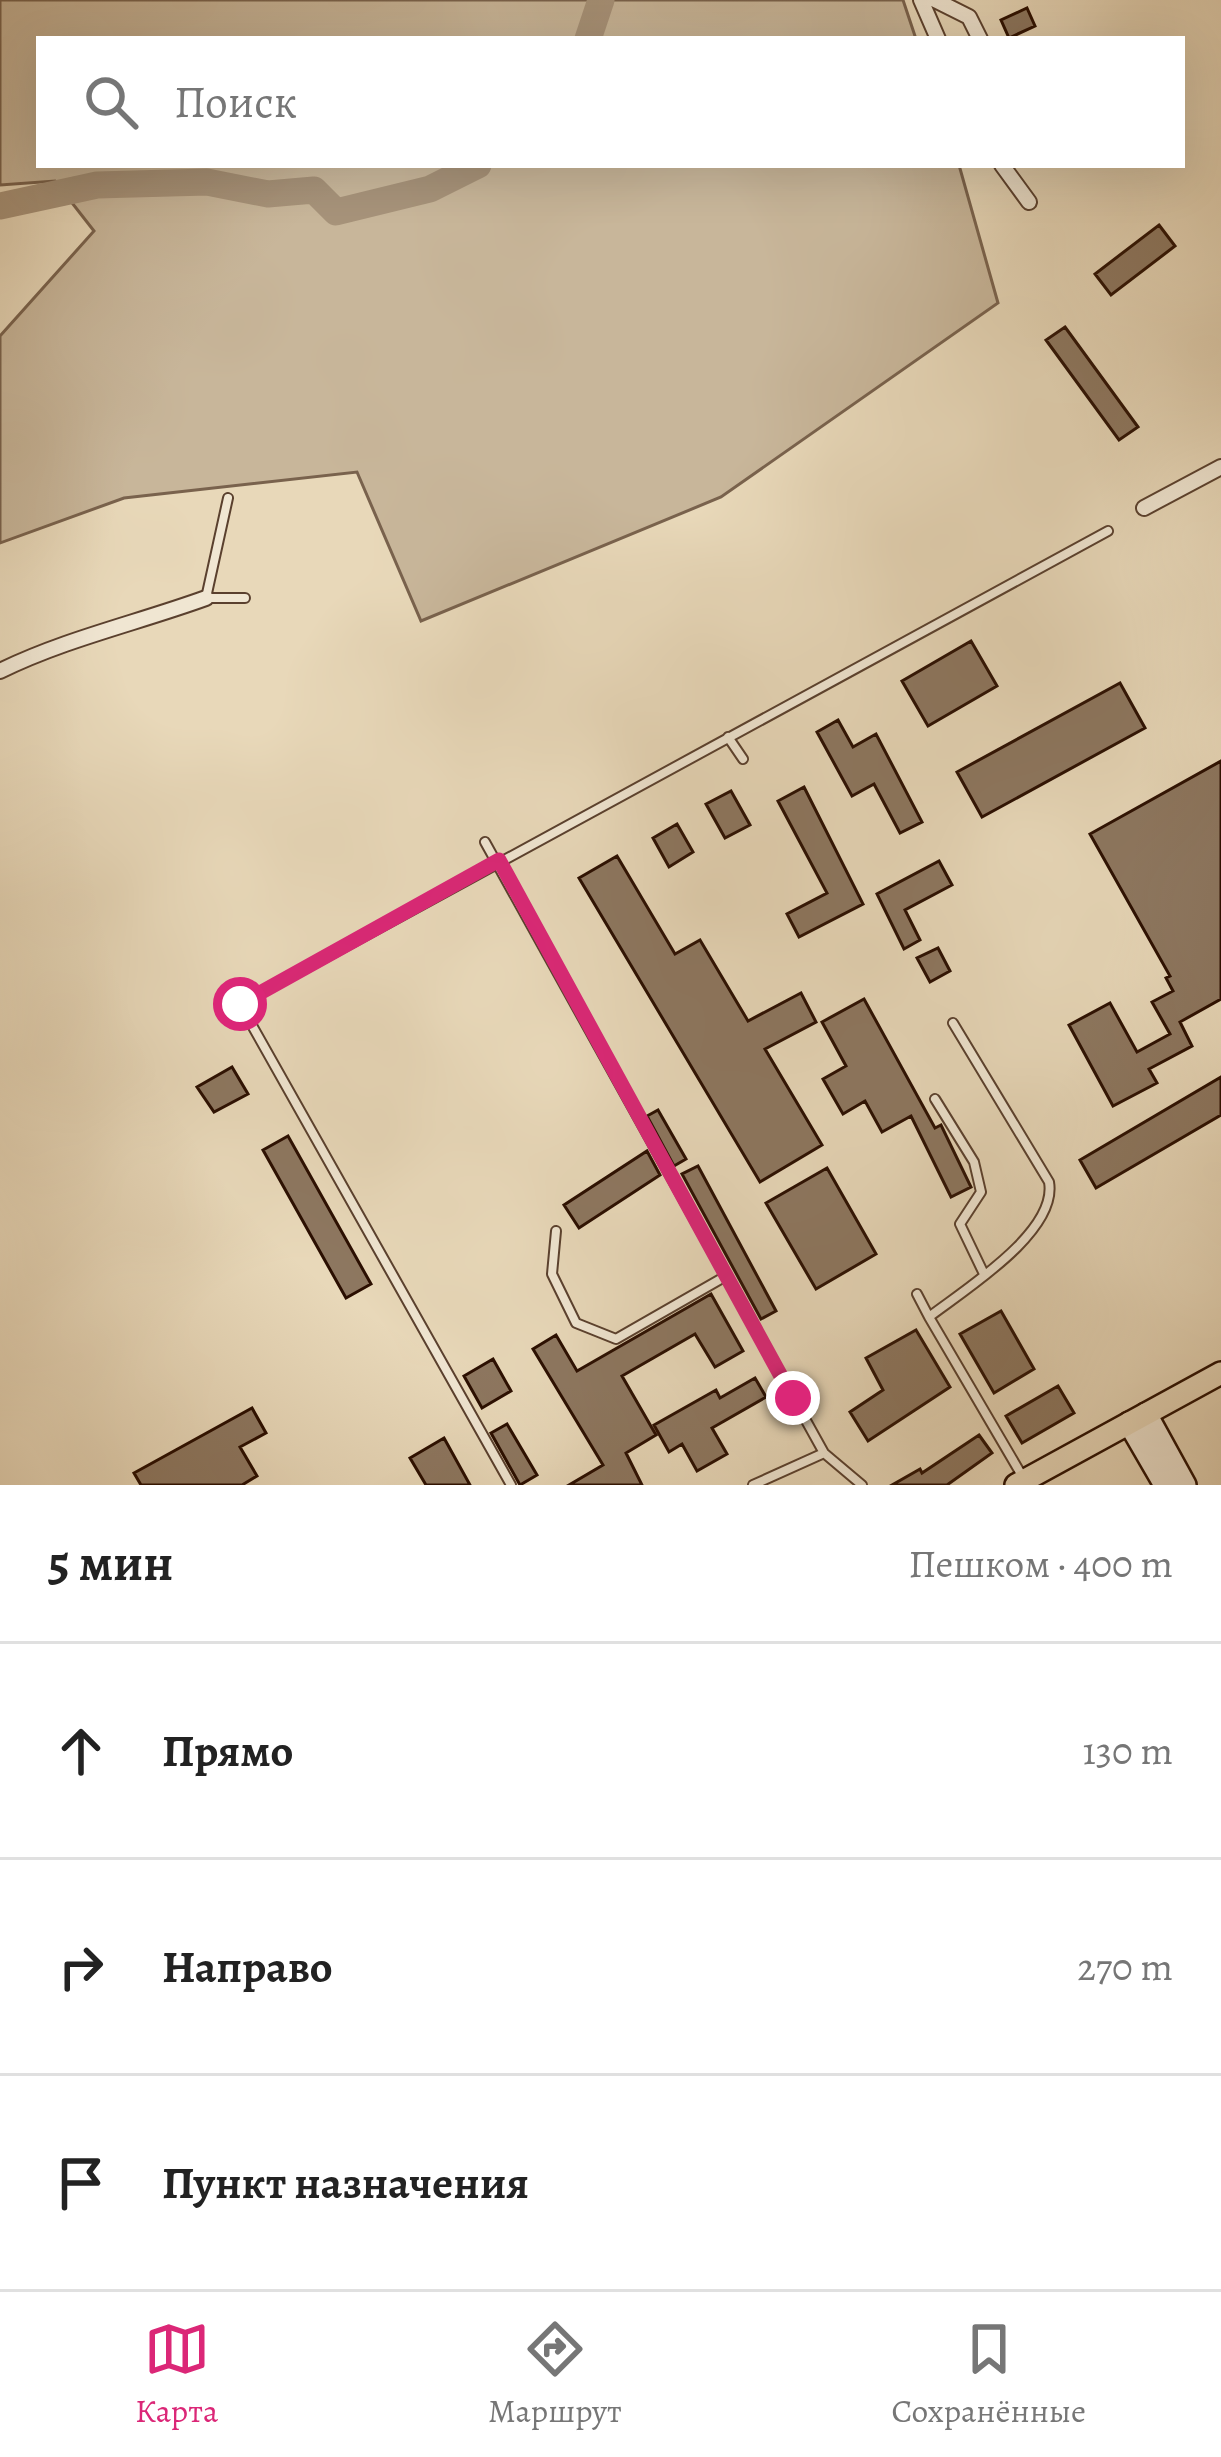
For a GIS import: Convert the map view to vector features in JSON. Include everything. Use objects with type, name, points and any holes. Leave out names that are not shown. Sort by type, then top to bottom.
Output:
[{"type":"main road","points":[[1020,1483],[1221,1373]]},
{"type":"main road","points":[[1137,1418],[1165,1485]]},
{"type":"main road","points":[[1137,1418],[1185,1485]]},
{"type":"street","points":[[921,0],[937,36]]},
{"type":"street","points":[[935,0],[969,17],[978,36]]},
{"type":"street","points":[[1004,168],[1029,202]]},
{"type":"street","points":[[1144,508],[1221,467]]},
{"type":"street","points":[[0,670],[45,649],[108,634],[206,598]]},
{"type":"lane","points":[[228,498],[206,598],[245,598]]},
{"type":"lane","points":[[511,1485],[240,1004],[1108,531]]},
{"type":"lane","points":[[728,736],[743,759]]},
{"type":"lane","points":[[485,842],[824,1453],[862,1485]]},
{"type":"lane","points":[[929,1317],[1028,1236],[1052,1195],[953,1023]]},
{"type":"lane","points":[[935,1099],[974,1162],[981,1192],[959,1224],[984,1274]]},
{"type":"lane","points":[[556,1231],[552,1274],[576,1323],[616,1339],[726,1276]]},
{"type":"lane","points":[[916,1294],[1020,1483]]},
{"type":"lane","points":[[753,1485],[824,1453]]},
{"type":"shaded area","points":[[0,0],[903,0],[915,36],[36,36],[36,168],[960,168],[998,303],[721,497],[421,621],[357,472],[124,498],[0,543],[0,336],[94,231],[55,181],[0,185]]},
{"type":"building","points":[[1027,8],[1035,26],[1008,36],[1001,20]]},
{"type":"building","points":[[1159,225],[1175,246],[1111,295],[1095,274]]},
{"type":"building","points":[[1065,327],[1138,427],[1119,440],[1046,340]]},
{"type":"building","points":[[971,641],[997,686],[928,726],[902,681]]},
{"type":"building","points":[[1120,683],[1145,728],[982,817],[957,772]]},
{"type":"building","points":[[838,720],[853,747],[876,734],[922,822],[900,833],[874,784],[852,796],[817,732]]},
{"type":"building","points":[[1221,761],[1221,999],[1180,1022],[1192,1046],[1149,1069],[1157,1083],[1113,1106],[1069,1025],[1110,1003],[1137,1052],[1170,1034],[1152,1002],[1173,991],[1166,978],[1170,976],[1090,834]]},
{"type":"building","points":[[804,787],[863,904],[799,937],[787,914],[827,893],[778,801]]},
{"type":"building","points":[[731,791],[750,825],[725,838],[706,804]]},
{"type":"building","points":[[677,824],[693,852],[669,867],[653,838]]},
{"type":"building","points":[[617,856],[675,954],[700,940],[748,1021],[801,993],[816,1022],[765,1049],[822,1145],[760,1182],[579,878]]},
{"type":"building","points":[[939,861],[952,885],[905,910],[920,940],[904,949],[877,894]]},
{"type":"building","points":[[938,948],[950,971],[930,982],[917,958]]},
{"type":"building","points":[[864,999],[935,1128],[941,1125],[971,1187],[951,1197],[911,1116],[882,1132],[865,1101],[843,1114],[823,1079],[846,1066],[822,1022]]},
{"type":"building","points":[[232,1067],[248,1094],[214,1112],[197,1087]]},
{"type":"building","points":[[1221,1077],[1221,1115],[1096,1188],[1080,1160]]},
{"type":"building","points":[[658,1110],[686,1159],[674,1166],[647,1116]]},
{"type":"building","points":[[288,1136],[371,1284],[346,1298],[263,1150]]},
{"type":"building","points":[[647,1151],[660,1175],[579,1228],[564,1205]]},
{"type":"building","points":[[698,1166],[776,1311],[761,1319],[682,1174]]},
{"type":"building","points":[[827,1168],[876,1254],[816,1289],[766,1203]]},
{"type":"building","points":[[711,1294],[743,1351],[715,1367],[695,1334],[622,1376],[656,1435],[626,1453],[642,1485],[569,1485],[603,1465],[533,1349],[556,1335],[577,1371]]},
{"type":"building","points":[[1001,1311],[1034,1369],[994,1393],[960,1334]]},
{"type":"building","points":[[916,1330],[950,1387],[868,1441],[850,1412],[883,1390],[866,1358]]},
{"type":"building","points":[[493,1359],[511,1391],[482,1408],[464,1376]]},
{"type":"building","points":[[755,1378],[766,1397],[712,1428],[727,1454],[697,1471],[682,1444],[669,1452],[654,1425],[716,1390],[720,1398]]},
{"type":"building","points":[[1058,1386],[1074,1413],[1022,1443],[1006,1416]]},
{"type":"building","points":[[252,1408],[266,1433],[240,1447],[257,1476],[242,1485],[141,1485],[134,1473]]},
{"type":"building","points":[[507,1424],[537,1475],[520,1485],[491,1433]]},
{"type":"building","points":[[979,1435],[992,1453],[947,1485],[892,1485],[920,1469],[922,1473]]},
{"type":"building","points":[[444,1438],[470,1485],[426,1485],[410,1458]]},
{"type":"waterway","points":[[589,36],[601,0]]},
{"type":"waterway","points":[[0,206],[97,185],[207,182],[268,194],[314,190],[336,212],[430,189],[472,168]]},
{"type":"route","points":[[240,1004],[499,860],[793,1398]]}]
